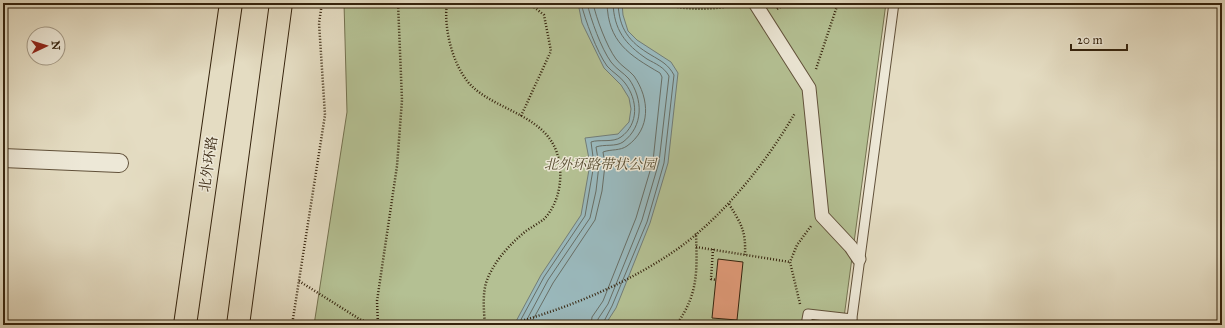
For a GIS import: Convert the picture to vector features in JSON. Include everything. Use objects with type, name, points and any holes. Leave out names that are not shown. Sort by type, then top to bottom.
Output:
[{"type":"main road","name":"北外环路","points":[[185,325],[231,3]]},
{"type":"main road","points":[[238,325],[282,3]]},
{"type":"street","points":[[755,3],[809,88],[822,216],[851,247],[859,259]]},
{"type":"street","points":[[3,158],[119,163]]},
{"type":"lane","points":[[806,325],[808,314],[852,322],[859,259],[894,3]]},
{"type":"path","points":[[292,325],[325,115],[319,23],[322,3]]},
{"type":"path","points":[[299,280],[361,320],[378,325],[377,301],[397,166],[402,100],[398,3]]},
{"type":"path","points":[[447,3],[447,32],[452,52],[460,70],[474,89],[521,116],[547,136],[557,153],[561,174],[558,193],[544,218],[515,240],[494,266],[486,281],[484,314],[485,325]]},
{"type":"path","points":[[521,116],[551,51],[544,14],[529,3]]},
{"type":"path","points":[[660,3],[681,8],[705,9],[747,3]]},
{"type":"path","points":[[507,325],[537,317],[577,302],[621,281],[676,249],[729,204],[784,132],[809,88],[825,47],[838,3]]},
{"type":"path","points":[[729,204],[743,227],[746,243],[745,255]]},
{"type":"path","points":[[808,314],[799,302],[790,262],[797,245],[806,232],[822,216]]},
{"type":"path","points":[[676,325],[682,316],[692,294],[697,270],[696,233]]},
{"type":"path","points":[[696,247],[790,262]]},
{"type":"path","points":[[713,249],[711,279],[716,280]]},
{"type":"green space","name":"北外环路带状公园","points":[[344,3],[886,3],[843,325],[314,325],[347,112]]},
{"type":"water","points":[[578,3],[622,3],[623,15],[628,31],[637,40],[671,62],[678,73],[668,163],[650,223],[616,308],[605,325],[514,325],[541,275],[581,215],[590,164],[585,138],[618,134],[629,122],[631,109],[629,98],[621,85],[604,68],[582,23]]},
{"type":"building","points":[[718,259],[743,262],[737,320],[712,318]]}]
